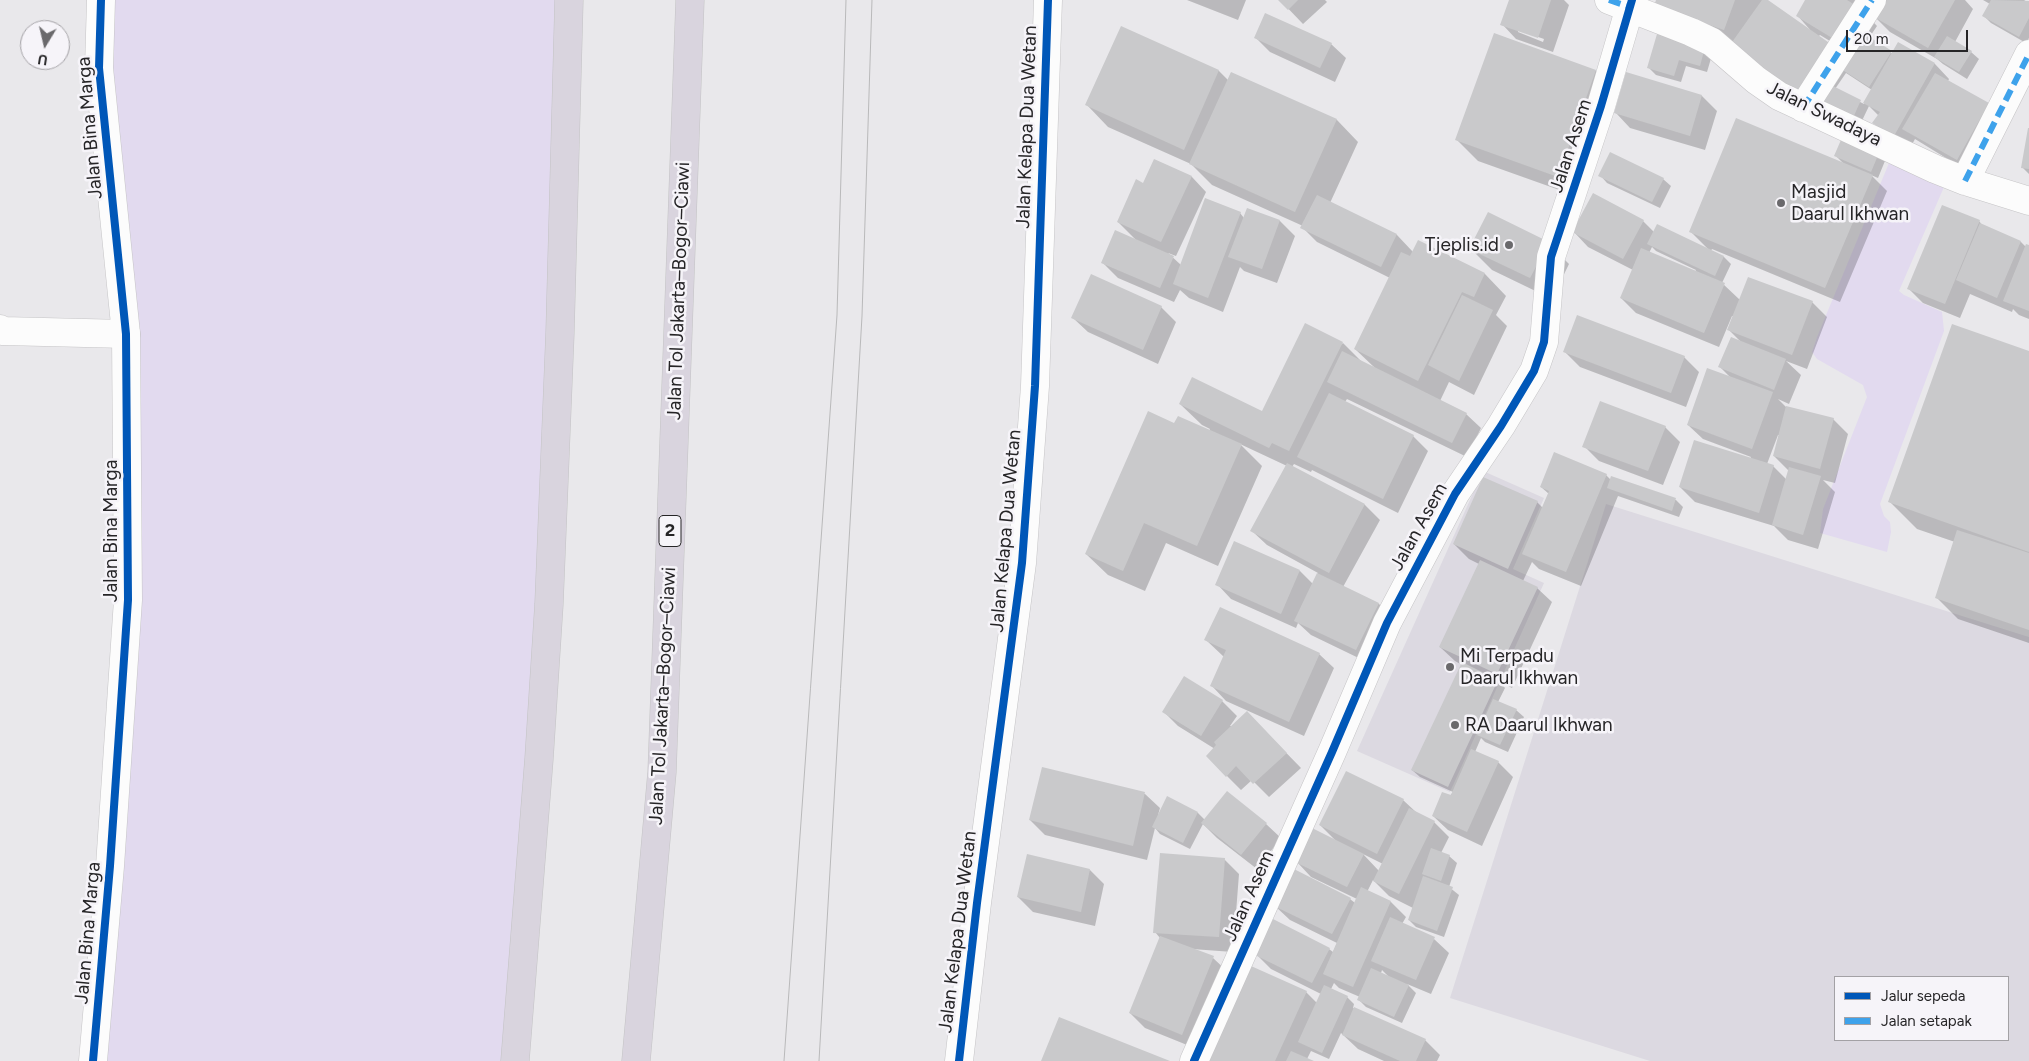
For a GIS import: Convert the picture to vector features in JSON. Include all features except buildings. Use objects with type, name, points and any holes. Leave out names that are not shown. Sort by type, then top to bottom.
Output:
[{"type":"highway","points":[[515,1061],[540,750],[549,604],[560,333],[569,0]]},
{"type":"highway","name":"Jalan Tol Jakarta–Bogor–Ciawi","points":[[636,1061],[662,772],[690,0]]},
{"type":"street","name":"Jalan Bina Marga","points":[[93,1061],[110,866],[128,600],[126,334],[99,68],[101,0]]},
{"type":"street","name":"Jalan Kelapa Dua Wetan","points":[[959,1061],[977,903],[1022,563],[1035,386],[1048,0]]},
{"type":"street","points":[[1803,108],[1872,0]]},
{"type":"street","name":"Jalan Swadaya","points":[[1624,2],[1712,42],[1756,80],[1779,96],[1803,108],[1964,181],[2029,201]]},
{"type":"street","name":"Jalan Asem","points":[[1194,1061],[1332,752],[1387,623],[1455,494],[1501,426],[1534,371],[1544,342],[1551,257],[1602,106],[1624,2]]},
{"type":"street","points":[[1964,181],[2029,54]]},
{"type":"street","points":[[0,329],[126,334]]},
{"type":"shaded area","points":[[101,0],[567,0],[515,1061],[93,1061],[128,600]]},
{"type":"shaded area","points":[[1889,163],[1944,187],[1899,291],[1942,312],[1944,331],[1880,504],[1884,516],[1890,522],[1891,532],[1887,552],[1820,533],[1823,509],[1867,397],[1863,385],[1817,359],[1812,352]]},
{"type":"shaded area","name":"Mi Terpadu Daarul Ikhwan","points":[[1483,471],[1544,498],[1513,569],[1544,583],[1450,792],[1357,751]]},
{"type":"shaded area","points":[[1606,504],[2029,637],[2029,1061],[1650,1061],[1450,998]]},
{"type":"tram line","points":[[784,1061],[837,315],[846,0]]},
{"type":"tram line","points":[[819,1061],[862,316],[872,0]]},
{"type":"marked path","points":[[1609,0],[1630,7]]},
{"type":"marked path","points":[[1803,108],[1872,0]]},
{"type":"marked path","points":[[1965,181],[2029,54]]},
{"type":"cycle path","points":[[93,1061],[110,866],[128,600],[126,334],[99,68],[101,0]]},
{"type":"cycle path","points":[[959,1061],[977,903],[1022,563],[1035,386],[1048,0]]},
{"type":"cycle path","points":[[1194,1061],[1332,752],[1387,623],[1455,494],[1501,426],[1534,371],[1544,342],[1551,257],[1601,106],[1632,0]]},
{"type":"place","name":"Masjid Daarul Ikhwan","points":[[1781,203]]},
{"type":"place","name":"Tjeplis.id","points":[[1509,245]]},
{"type":"place","name":"Mi Terpadu Daarul Ikhwan","points":[[1450,667]]},
{"type":"place","name":"RA Daarul Ikhwan","points":[[1455,725]]}]
